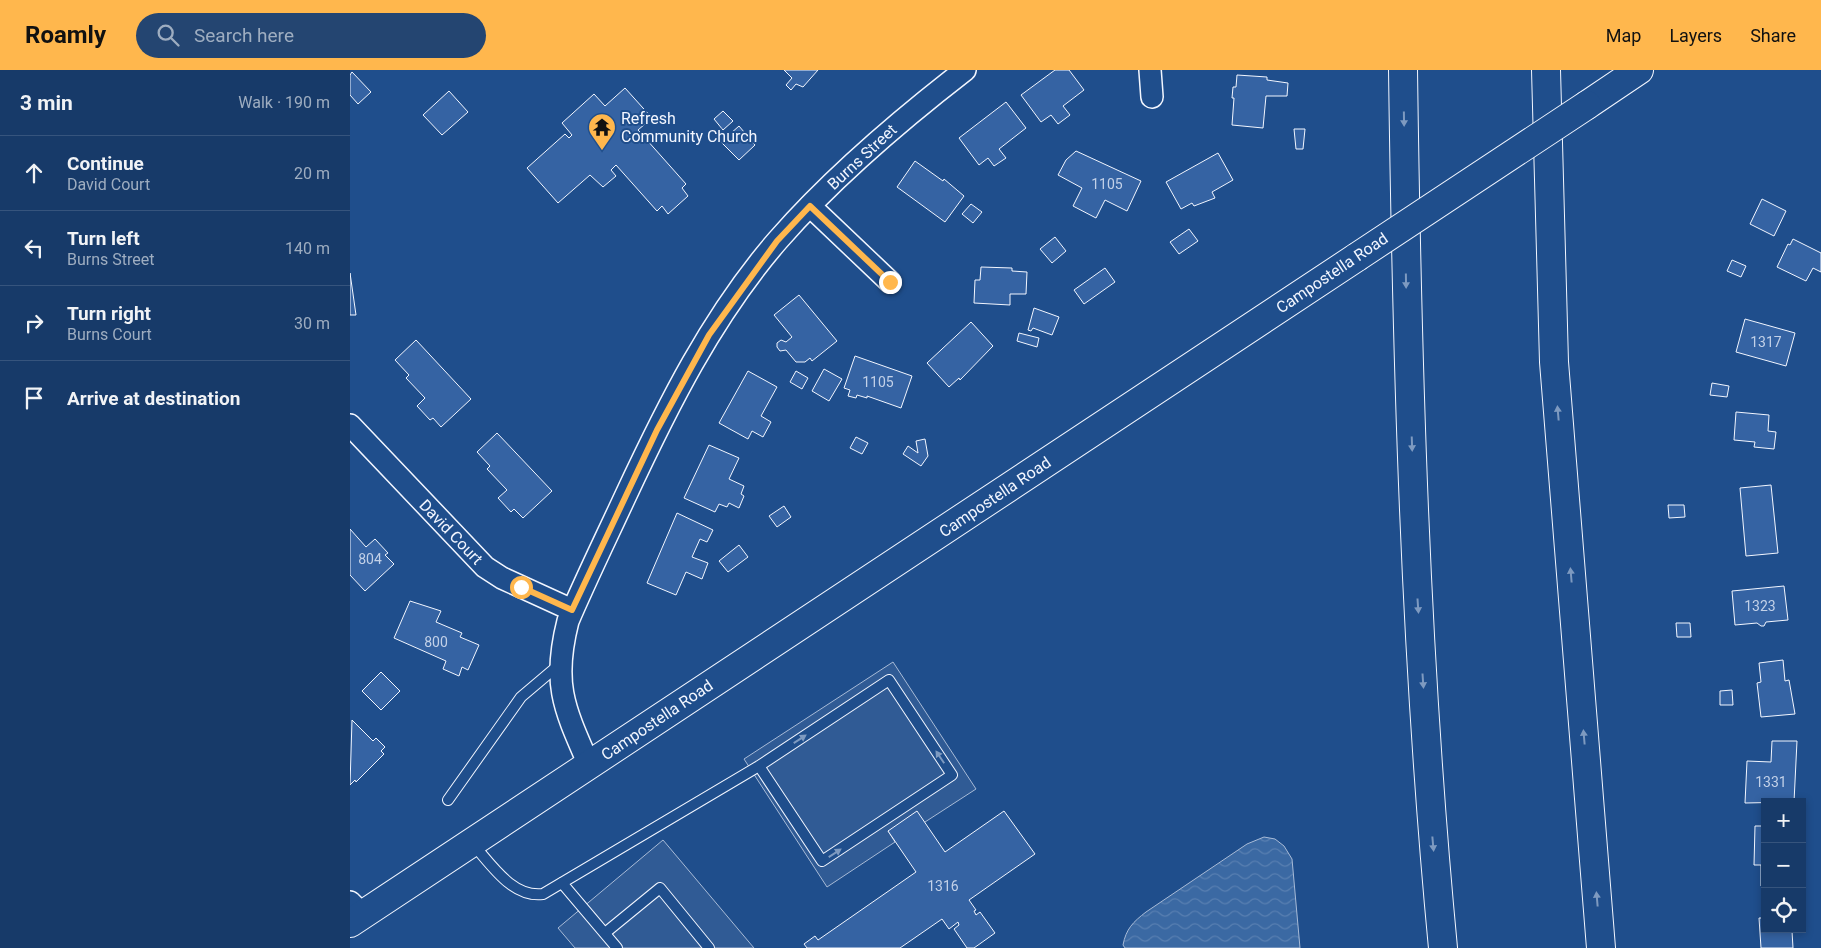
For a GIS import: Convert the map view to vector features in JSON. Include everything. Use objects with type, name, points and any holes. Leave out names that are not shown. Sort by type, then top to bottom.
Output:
[{"type":"main road","points":[[1404,70],[1406,282],[1416,581],[1433,838],[1443,948]]},
{"type":"main road","points":[[1546,70],[1554,362],[1601,948]]},
{"type":"main road","name":"Campostella Road","points":[[354,913],[472,844],[1639,70]]},
{"type":"street","points":[[1150,70],[1152,97]]},
{"type":"street","name":"Burns Street","points":[[589,765],[567,715],[562,692],[560,652],[572,610],[657,430],[704,344],[777,241],[810,206],[883,136],[958,72]]},
{"type":"street","points":[[810,206],[890,282]]},
{"type":"street","name":"David Court","points":[[350,425],[485,567],[502,578],[572,610]]},
{"type":"lane","points":[[448,800],[520,697],[560,664]]},
{"type":"lane","points":[[472,844],[508,883],[526,894],[543,894],[759,766],[889,680],[952,775],[822,861],[759,766]]},
{"type":"lane","points":[[562,883],[617,948]]},
{"type":"lane","points":[[604,933],[660,888],[709,948]]},
{"type":"shaded area","points":[[893,662],[976,789],[925,822],[888,831],[895,842],[827,887],[744,759]]},
{"type":"shaded area","points":[[663,840],[754,948],[575,948],[558,928]]},
{"type":"water","points":[[1264,837],[1275,839],[1284,846],[1292,859],[1300,948],[1125,948],[1123,945],[1124,939],[1128,930],[1146,912],[1247,844]]},
{"type":"building","points":[[784,70],[818,70],[803,87],[796,84],[791,90],[786,85],[792,78]]},
{"type":"building","points":[[1055,70],[1069,70],[1084,90],[1063,106],[1070,115],[1058,124],[1051,115],[1041,122],[1021,95]]},
{"type":"building","points":[[352,72],[371,92],[358,104],[350,95],[350,75]]},
{"type":"building","points":[[1237,75],[1267,77],[1267,80],[1288,83],[1287,96],[1266,96],[1263,128],[1232,125],[1233,87],[1236,87]]},
{"type":"building","name":"Refresh Community Church","points":[[625,88],[652,118],[638,130],[686,184],[682,188],[688,196],[668,214],[662,206],[657,211],[616,165],[611,170],[616,176],[603,187],[590,175],[558,203],[527,168],[565,134],[569,138],[572,135],[562,123],[594,94],[605,106]]},
{"type":"building","points":[[449,91],[468,112],[442,135],[423,115]]},
{"type":"building","points":[[1006,102],[1026,128],[999,149],[1006,158],[994,166],[988,158],[979,165],[959,138]]},
{"type":"building","points":[[723,111],[733,121],[723,130],[714,119]]},
{"type":"building","points":[[739,126],[755,145],[739,160],[721,142]]},
{"type":"building","points":[[1294,129],[1305,129],[1303,149],[1296,149]]},
{"type":"building","points":[[1076,151],[1141,181],[1127,211],[1105,200],[1096,218],[1073,206],[1082,188],[1058,175],[1066,160]]},
{"type":"building","points":[[1218,153],[1233,180],[1212,192],[1215,198],[1194,206],[1192,203],[1181,209],[1166,182]]},
{"type":"building","points":[[915,161],[943,181],[944,179],[964,196],[945,222],[897,187]]},
{"type":"building","points":[[1762,199],[1786,211],[1774,236],[1750,224]]},
{"type":"building","points":[[971,204],[982,212],[973,223],[962,214]]},
{"type":"building","points":[[1189,229],[1198,241],[1179,254],[1170,242]]},
{"type":"building","points":[[1055,237],[1066,251],[1052,263],[1040,249]]},
{"type":"building","points":[[1793,239],[1821,253],[1821,272],[1813,268],[1806,281],[1777,267],[1788,244],[1790,245]]},
{"type":"building","points":[[1732,260],[1746,266],[1741,277],[1727,271]]},
{"type":"building","points":[[981,267],[1012,268],[1012,271],[1027,272],[1026,294],[1010,294],[1010,305],[974,303],[975,280],[980,280]]},
{"type":"building","points":[[1105,268],[1115,282],[1084,304],[1074,290]]},
{"type":"building","points":[[350,273],[356,315],[350,315]]},
{"type":"building","points":[[799,295],[837,341],[812,361],[810,358],[805,362],[796,362],[786,350],[780,351],[777,347],[777,343],[781,340],[786,342],[792,337],[774,315]]},
{"type":"building","points":[[1034,308],[1059,317],[1052,335],[1033,328],[1031,331],[1028,330]]},
{"type":"building","points":[[1745,319],[1795,333],[1786,366],[1736,352]]},
{"type":"building","points":[[971,322],[993,346],[960,380],[959,378],[949,387],[927,363]]},
{"type":"building","points":[[1019,333],[1039,338],[1037,347],[1017,341]]},
{"type":"building","points":[[416,340],[471,399],[441,427],[433,418],[430,420],[417,406],[425,398],[406,378],[409,375],[395,360]]},
{"type":"building","points":[[855,356],[912,376],[901,408],[867,396],[867,398],[857,395],[856,398],[848,396],[850,390],[844,388]]},
{"type":"building","points":[[824,369],[842,379],[829,401],[812,391]]},
{"type":"building","points":[[748,371],[777,387],[761,416],[771,422],[763,437],[752,431],[748,439],[719,423]]},
{"type":"building","points":[[796,371],[808,378],[802,389],[790,382]]},
{"type":"building","points":[[1712,383],[1729,386],[1727,397],[1710,395]]},
{"type":"building","points":[[1736,412],[1769,415],[1768,431],[1776,432],[1774,449],[1754,447],[1755,442],[1734,440]]},
{"type":"building","points":[[497,433],[552,491],[523,518],[514,509],[511,512],[498,498],[507,490],[487,469],[490,466],[477,452]]},
{"type":"building","points":[[856,437],[868,443],[862,454],[850,448]]},
{"type":"building","points":[[925,439],[928,456],[921,466],[903,454],[908,446],[918,453],[916,441]]},
{"type":"building","points":[[709,445],[739,458],[729,479],[744,486],[741,494],[744,496],[739,508],[729,503],[727,507],[719,504],[715,512],[684,498]]},
{"type":"building","points":[[1771,485],[1778,553],[1746,556],[1740,488]]},
{"type":"building","points":[[1668,505],[1684,505],[1685,517],[1669,518]]},
{"type":"building","points":[[784,506],[791,517],[777,527],[769,516]]},
{"type":"building","points":[[677,513],[713,530],[707,542],[700,539],[692,557],[708,563],[702,579],[686,572],[676,595],[647,583]]},
{"type":"building","points":[[350,529],[366,547],[375,539],[388,553],[385,555],[394,564],[365,591],[350,575]]},
{"type":"building","points":[[739,545],[748,557],[728,572],[719,561]]},
{"type":"building","points":[[1784,586],[1788,620],[1766,622],[1764,626],[1757,623],[1735,625],[1732,591]]},
{"type":"building","points":[[410,601],[441,611],[436,622],[462,633],[460,637],[479,645],[468,670],[462,667],[459,676],[443,669],[446,661],[394,638]]},
{"type":"building","points":[[1676,623],[1690,623],[1691,637],[1677,637]]},
{"type":"building","points":[[1783,660],[1785,681],[1789,680],[1795,714],[1761,717],[1757,683],[1761,682],[1759,663]]},
{"type":"building","points":[[381,672],[400,691],[381,710],[362,691]]},
{"type":"building","points":[[1732,690],[1733,705],[1720,705],[1720,691]]},
{"type":"building","points":[[352,720],[373,741],[376,738],[385,747],[381,751],[384,754],[356,782],[355,780],[350,785]]},
{"type":"building","points":[[1772,741],[1797,741],[1794,798],[1761,798],[1761,803],[1745,803],[1747,761],[1771,762]]},
{"type":"building","points":[[917,811],[945,852],[1004,811],[1035,854],[969,900],[976,910],[974,911],[976,915],[980,912],[995,933],[974,948],[967,948],[954,929],[959,925],[958,922],[949,929],[942,919],[900,948],[807,948],[804,944],[815,936],[818,940],[916,872],[888,831]]},
{"type":"building","points":[[1755,826],[1761,826],[1761,865],[1754,865]]},
{"type":"building","points":[[1759,918],[1761,918],[1761,933],[1792,933],[1793,948],[1761,948]]},
{"type":"place","name":"Refresh Community Church","points":[[602,151]]},
{"type":"route","points":[[521,587],[572,610],[657,430],[694,360],[709,335],[777,241],[810,206],[890,282]]}]
